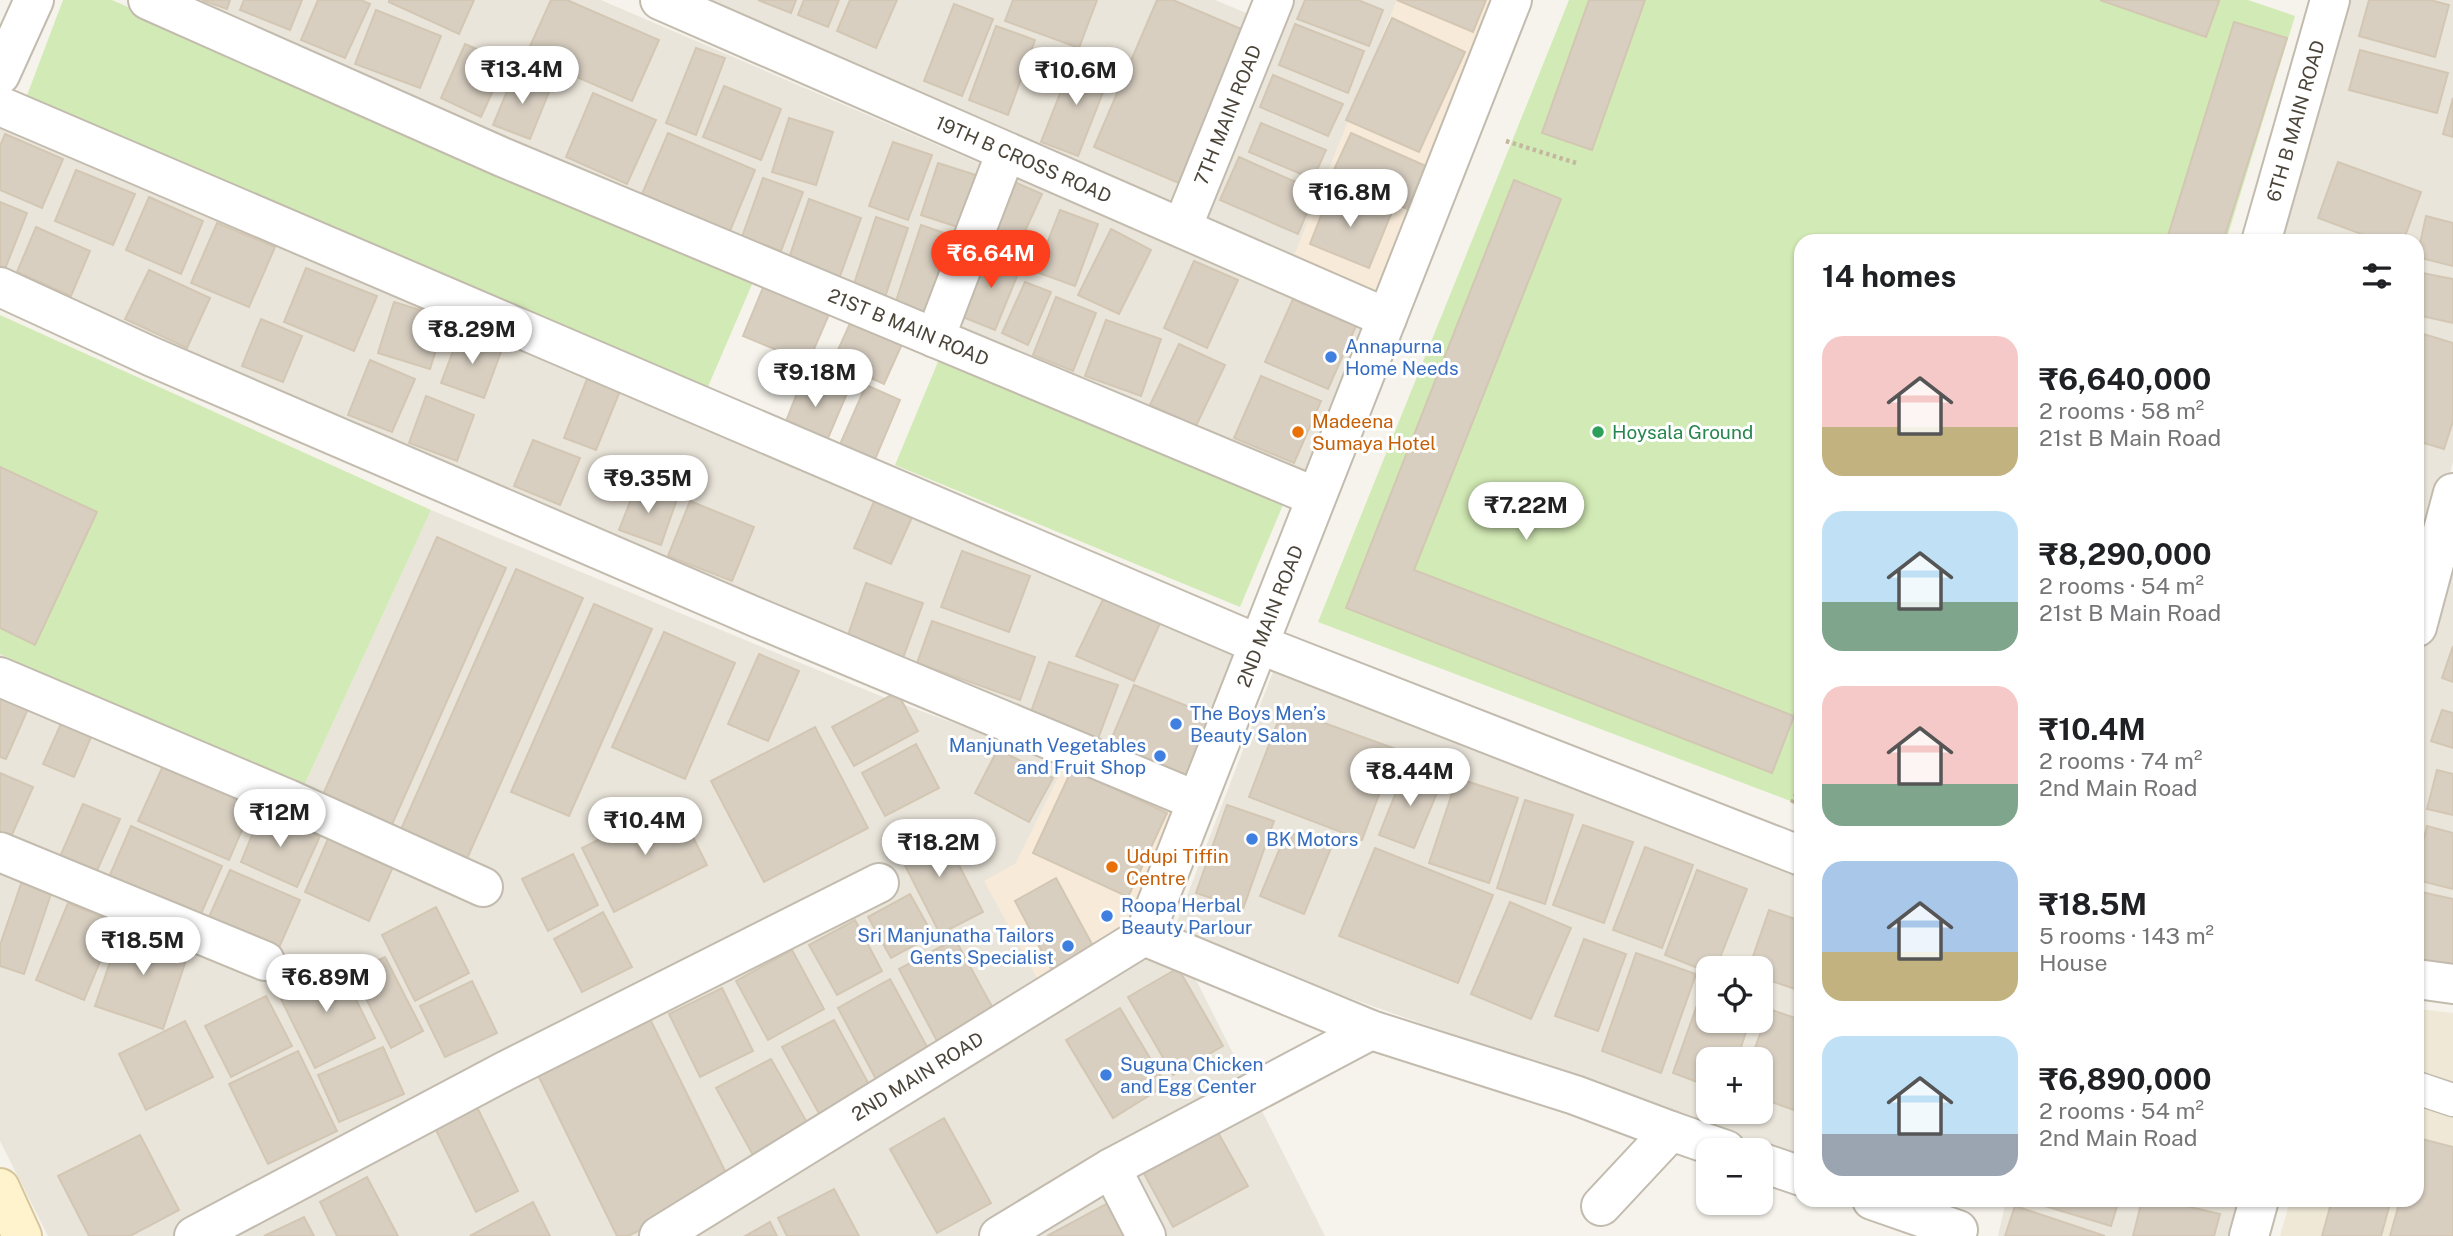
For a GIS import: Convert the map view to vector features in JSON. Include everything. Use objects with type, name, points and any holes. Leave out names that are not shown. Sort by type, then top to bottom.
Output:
[{"type":"street","points":[[0,75],[34,0]]},
{"type":"street","name":"21ST B MAIN ROAD","points":[[148,0],[502,157],[1316,497]]},
{"type":"street","name":"19TH B CROSS ROAD","points":[[660,0],[1387,318]]},
{"type":"street","name":"2ND MAIN ROAD","points":[[659,1236],[1144,936],[1511,0]]},
{"type":"street","name":"6TH B MAIN ROAD","points":[[2263,234],[2330,0]]},
{"type":"street","name":"7TH MAIN ROAD","points":[[1182,228],[1263,4]]},
{"type":"street","points":[[0,106],[1258,644],[1794,853]]},
{"type":"street","points":[[935,338],[1006,152]]},
{"type":"street","points":[[0,287],[150,356],[745,613],[1197,802]]},
{"type":"street","points":[[2424,602],[2453,496]]},
{"type":"street","points":[[0,677],[288,799],[483,887]]},
{"type":"street","points":[[0,852],[265,961]]},
{"type":"street","points":[[194,1236],[505,1071],[879,883]]},
{"type":"street","points":[[1144,936],[1371,1030],[1575,1095],[1696,1140]]},
{"type":"street","points":[[2424,980],[2453,984]]},
{"type":"street","points":[[999,1236],[1111,1168],[1371,1030]]},
{"type":"street","points":[[1601,1206],[1671,1131]]},
{"type":"street","points":[[1773,1166],[1794,1174]]},
{"type":"street","points":[[1111,1168],[1146,1236]]},
{"type":"street","points":[[0,1188],[22,1236]]},
{"type":"street","points":[[1900,1207],[1960,1222]]},
{"type":"street","points":[[2249,1236],[2257,1207]]},
{"type":"lane","points":[[2424,1090],[2453,1100]]},
{"type":"path","points":[[1462,127],[1576,163]]},
{"type":"shaded area","points":[[183,0],[601,0],[995,170],[933,332]]},
{"type":"shaded area","points":[[693,0],[1215,0],[1258,18],[1176,209]]},
{"type":"shaded area","points":[[1288,0],[1397,0],[1291,264],[1194,221]]},
{"type":"shaded area","points":[[1397,0],[1497,0],[1378,304],[1291,264]]},
{"type":"shaded area","points":[[2348,0],[2453,0],[2453,462],[2424,570],[2424,234],[2275,234]]},
{"type":"shaded area","points":[[0,117],[1246,649],[1221,717],[1101,753],[0,270]]},
{"type":"shaded area","points":[[1003,169],[1373,327],[1307,484],[939,335]]},
{"type":"shaded area","points":[[431,510],[883,697],[1065,764],[1016,863],[1188,964],[1325,1236],[48,1236],[0,1141],[0,654],[302,790]]},
{"type":"shaded area","points":[[2453,541],[2453,978],[2424,973],[2424,643]]},
{"type":"shaded area","points":[[1273,672],[1794,872],[1794,1156],[1773,1148],[1773,1138],[1745,1138],[1705,1124],[1773,1124],[1773,1047],[1696,1047],[1696,1121],[1172,935]]},
{"type":"shaded area","points":[[1065,764],[1187,810],[1137,935],[1044,991],[984,881],[1016,863]]},
{"type":"shaded area","points":[[2424,1010],[2453,1013],[2453,1236],[2280,1236],[2288,1207],[2424,1207]]},
{"type":"shaded area","points":[[2005,1207],[2242,1207],[2234,1236],[1998,1236]]},
{"type":"green space","points":[[63,0],[112,0],[753,282],[707,389],[26,98]]},
{"type":"green space","name":"Hoysala Ground","points":[[1569,0],[2248,0],[2295,16],[2228,234],[1794,234],[1794,802],[1318,622]]},
{"type":"green space","points":[[0,315],[431,510],[302,790],[0,654]]},
{"type":"green space","points":[[940,357],[1285,500],[1240,607],[895,465]]},
{"type":"building","points":[[202,0],[230,0],[227,9]]},
{"type":"building","points":[[244,0],[302,0],[290,30],[240,10]]},
{"type":"building","points":[[318,0],[361,0],[370,4],[345,58],[301,40]]},
{"type":"building","points":[[389,0],[474,0],[459,34]]},
{"type":"building","points":[[551,0],[567,0],[659,40],[632,101],[526,55]]},
{"type":"building","points":[[758,0],[796,0],[791,13]]},
{"type":"building","points":[[804,0],[839,0],[828,27],[798,15]]},
{"type":"building","points":[[850,0],[897,0],[876,48],[837,31]]},
{"type":"building","points":[[1013,0],[1097,0],[1079,48],[1005,21]]},
{"type":"building","points":[[1157,0],[1173,0],[1246,31],[1181,184],[1094,147]]},
{"type":"building","points":[[1305,0],[1358,0],[1383,10],[1369,46],[1297,19]]},
{"type":"building","points":[[1397,0],[1486,0],[1473,32]]},
{"type":"building","points":[[1589,0],[1645,0],[1592,150],[1542,133]]},
{"type":"building","points":[[2100,0],[2216,0],[2219,1],[2206,37]]},
{"type":"building","points":[[2369,0],[2430,0],[2449,5],[2435,57],[2359,36]]},
{"type":"building","points":[[954,4],[993,19],[962,96],[924,81]]},
{"type":"building","points":[[376,10],[441,36],[420,88],[355,64]]},
{"type":"building","points":[[1392,18],[1465,52],[1419,152],[1346,120]]},
{"type":"building","points":[[2234,22],[2287,38],[2226,234],[2168,234]]},
{"type":"building","points":[[1295,24],[1364,51],[1348,93],[1279,65]]},
{"type":"building","points":[[996,26],[1035,40],[1008,115],[969,100]]},
{"type":"building","points":[[465,44],[506,62],[481,117],[441,98]]},
{"type":"building","points":[[696,48],[725,58],[696,135],[666,123]]},
{"type":"building","points":[[2360,50],[2448,73],[2437,113],[2349,90]]},
{"type":"building","points":[[1074,58],[1111,72],[1078,156],[1041,142]]},
{"type":"building","points":[[515,72],[551,87],[530,139],[493,125]]},
{"type":"building","points":[[1273,75],[1343,104],[1328,136],[1260,107]]},
{"type":"building","points":[[724,86],[781,109],[761,160],[703,137]]},
{"type":"building","points":[[593,93],[656,120],[627,184],[566,157]]},
{"type":"building","points":[[2453,98],[2453,137],[2443,134]]},
{"type":"building","points":[[789,118],[833,132],[816,185],[772,172]]},
{"type":"building","points":[[1261,123],[1326,150],[1313,179],[1249,152]]},
{"type":"building","points":[[668,133],[755,170],[730,231],[642,194]]},
{"type":"building","points":[[1351,133],[1426,166],[1407,209],[1332,174]]},
{"type":"building","points":[[5,134],[63,159],[42,208],[0,190],[0,146]]},
{"type":"building","points":[[893,142],[932,155],[908,220],[869,206]]},
{"type":"building","points":[[1239,157],[1316,191],[1298,234],[1220,200]]},
{"type":"building","points":[[2338,162],[2421,192],[2406,234],[2361,234],[2318,218]]},
{"type":"building","points":[[938,163],[985,178],[967,230],[921,215]]},
{"type":"building","points":[[76,170],[135,194],[113,245],[55,221]]},
{"type":"building","points":[[763,178],[803,192],[781,251],[742,237]]},
{"type":"building","points":[[1010,180],[1042,194],[1015,253],[983,239]]},
{"type":"building","points":[[1514,180],[1561,199],[1414,570],[1794,716],[1772,773],[1346,608]]},
{"type":"building","points":[[1331,190],[1391,214],[1369,268],[1310,244]]},
{"type":"building","points":[[149,197],[203,221],[181,274],[126,250]]},
{"type":"building","points":[[809,199],[861,218],[839,279],[788,261]]},
{"type":"building","points":[[0,202],[27,213],[5,269],[0,267]]},
{"type":"building","points":[[1060,210],[1098,224],[1075,286],[1036,272]]},
{"type":"building","points":[[2426,216],[2453,223],[2453,266],[2424,259],[2422,234]]},
{"type":"building","points":[[876,217],[908,228],[885,297],[853,287]]},
{"type":"building","points":[[217,223],[275,247],[249,307],[191,283]]},
{"type":"building","points":[[921,225],[962,239],[935,321],[894,307]]},
{"type":"building","points":[[36,227],[90,251],[71,296],[17,272]]},
{"type":"building","points":[[1111,229],[1151,250],[1119,314],[1078,295]]},
{"type":"building","points":[[987,249],[1022,264],[995,330],[960,316]]},
{"type":"building","points":[[1194,261],[1238,280],[1207,348],[1164,328]]},
{"type":"building","points":[[306,268],[377,296],[354,351],[284,322]]},
{"type":"building","points":[[149,270],[210,298],[187,348],[125,319]]},
{"type":"building","points":[[2424,273],[2453,279],[2453,323],[2424,317]]},
{"type":"building","points":[[767,278],[833,305],[808,363],[743,336]]},
{"type":"building","points":[[1025,282],[1051,292],[1028,345],[1002,333]]},
{"type":"building","points":[[1056,297],[1096,313],[1073,371],[1033,355]]},
{"type":"building","points":[[1293,299],[1356,326],[1328,389],[1265,362]]},
{"type":"building","points":[[394,302],[446,318],[430,369],[378,353]]},
{"type":"building","points":[[261,319],[302,336],[283,382],[242,366]]},
{"type":"building","points":[[852,319],[903,342],[884,384],[833,361]]},
{"type":"building","points":[[1106,320],[1161,339],[1141,396],[1085,376]]},
{"type":"building","points":[[460,333],[502,349],[484,398],[441,383]]},
{"type":"building","points":[[2424,334],[2453,343],[2453,421],[2444,449],[2424,443]]},
{"type":"building","points":[[1179,344],[1225,365],[1196,426],[1150,405]]},
{"type":"building","points":[[370,360],[415,379],[392,432],[348,415]]},
{"type":"building","points":[[805,373],[848,391],[825,445],[783,429]]},
{"type":"building","points":[[1261,376],[1321,401],[1294,463],[1234,438]]},
{"type":"building","points":[[587,379],[620,391],[596,450],[564,438]]},
{"type":"building","points":[[866,385],[900,400],[873,464],[838,449]]},
{"type":"building","points":[[426,396],[474,415],[457,461],[409,443]]},
{"type":"building","points":[[533,440],[580,458],[560,505],[514,486]]},
{"type":"building","points":[[0,467],[97,512],[35,645],[0,628]]},
{"type":"building","points":[[637,484],[677,499],[661,545],[619,530]]},
{"type":"building","points":[[876,497],[914,513],[891,564],[854,548]]},
{"type":"building","points":[[690,501],[754,527],[732,581],[668,556]]},
{"type":"building","points":[[437,537],[506,568],[390,829],[321,799]]},
{"type":"building","points":[[962,551],[1030,576],[1009,632],[941,607]]},
{"type":"building","points":[[516,569],[583,598],[461,872],[395,843]]},
{"type":"building","points":[[866,583],[923,603],[903,658],[847,638]]},
{"type":"building","points":[[1106,593],[1162,619],[1134,681],[1076,656]]},
{"type":"building","points":[[594,604],[652,629],[569,816],[511,792]]},
{"type":"building","points":[[932,621],[1035,657],[1020,700],[917,663]]},
{"type":"building","points":[[664,632],[735,663],[685,779],[612,747]]},
{"type":"building","points":[[2453,646],[2453,682],[2442,678]]},
{"type":"building","points":[[759,654],[799,671],[768,741],[728,724]]},
{"type":"building","points":[[1049,662],[1118,685],[1096,744],[1028,720]]},
{"type":"building","points":[[1134,685],[1215,717],[1187,785],[1106,752]]},
{"type":"building","points":[[0,690],[31,702],[6,759],[0,757]]},
{"type":"building","points":[[897,692],[918,731],[854,766],[832,727]]},
{"type":"building","points":[[1283,708],[1396,749],[1362,840],[1249,797]]},
{"type":"building","points":[[2442,710],[2453,713],[2453,748],[2431,741]]},
{"type":"building","points":[[64,717],[94,730],[74,777],[43,764]]},
{"type":"building","points":[[815,727],[868,828],[764,882],[711,781]]},
{"type":"building","points":[[916,744],[939,788],[885,816],[862,773]]},
{"type":"building","points":[[998,749],[1053,778],[1029,822],[975,793]]},
{"type":"building","points":[[166,759],[256,798],[229,860],[138,821]]},
{"type":"building","points":[[1406,767],[1442,781],[1414,848],[1379,835]]},
{"type":"building","points":[[1072,769],[1167,813],[1128,897],[1033,853]]},
{"type":"building","points":[[2437,770],[2453,774],[2453,815],[2427,809]]},
{"type":"building","points":[[0,773],[33,787],[7,846],[0,843]]},
{"type":"building","points":[[1457,778],[1518,798],[1489,883],[1429,863]]},
{"type":"building","points":[[1525,800],[1573,815],[1545,904],[1497,888]]},
{"type":"building","points":[[675,801],[707,865],[614,912],[582,848]]},
{"type":"building","points":[[83,804],[120,819],[91,884],[55,868]]},
{"type":"building","points":[[1227,805],[1274,821],[1243,909],[1196,893]]},
{"type":"building","points":[[262,811],[320,836],[297,887],[241,862]]},
{"type":"building","points":[[938,824],[983,912],[940,934],[895,846]]},
{"type":"building","points":[[1583,825],[1633,842],[1604,923],[1553,905]]},
{"type":"building","points":[[131,826],[222,866],[197,923],[106,884]]},
{"type":"building","points":[[2427,826],[2453,833],[2453,889],[2424,882],[2424,838]]},
{"type":"building","points":[[1287,831],[1331,848],[1304,914],[1260,896]]},
{"type":"building","points":[[331,832],[396,860],[369,921],[305,892]]},
{"type":"building","points":[[1645,847],[1693,865],[1662,948],[1613,930]]},
{"type":"building","points":[[1375,848],[1493,895],[1458,983],[1339,936]]},
{"type":"building","points":[[573,854],[598,905],[548,931],[522,879]]},
{"type":"building","points":[[230,870],[300,900],[274,959],[204,928]]},
{"type":"building","points":[[1697,870],[1747,889],[1721,956],[1696,956],[1696,967],[1665,955]]},
{"type":"building","points":[[1056,878],[1098,955],[1056,978],[1015,901]]},
{"type":"building","points":[[22,881],[52,891],[24,974],[0,966],[0,945]]},
{"type":"building","points":[[2424,893],[2453,899],[2453,975],[2424,969]]},
{"type":"building","points":[[910,894],[933,935],[891,958],[868,917]]},
{"type":"building","points":[[1510,902],[1571,928],[1531,1019],[1471,994]]},
{"type":"building","points":[[68,903],[116,923],[84,1000],[36,980]]},
{"type":"building","points":[[436,907],[469,973],[415,1001],[382,935]]},
{"type":"building","points":[[1769,910],[1794,919],[1794,989],[1773,981],[1773,956],[1753,956]]},
{"type":"building","points":[[603,912],[632,967],[582,992],[554,939]]},
{"type":"building","points":[[855,920],[882,971],[837,995],[809,945]]},
{"type":"building","points":[[123,924],[190,948],[163,1029],[95,1006]]},
{"type":"building","points":[[955,939],[995,1012],[938,1043],[899,969]]},
{"type":"building","points":[[1584,939],[1626,954],[1598,1031],[1555,1016]]},
{"type":"building","points":[[792,950],[824,1009],[768,1040],[736,981]]},
{"type":"building","points":[[1636,953],[1696,974],[1661,1073],[1602,1051]]},
{"type":"building","points":[[385,957],[423,1031],[391,1048],[353,973]]},
{"type":"building","points":[[336,959],[375,1038],[315,1068],[276,989]]},
{"type":"building","points":[[1178,968],[1223,1046],[1173,1075],[1128,997]]},
{"type":"building","points":[[890,979],[931,1054],[878,1083],[838,1008]]},
{"type":"building","points":[[472,981],[497,1033],[445,1057],[420,1006]]},
{"type":"building","points":[[722,988],[753,1051],[700,1077],[669,1014]]},
{"type":"building","points":[[266,996],[292,1046],[231,1077],[205,1026]]},
{"type":"building","points":[[1120,1008],[1166,1085],[1113,1118],[1066,1040]]},
{"type":"building","points":[[1696,1008],[1696,1033],[1746,1033],[1741,1047],[1696,1047],[1696,1082],[1673,1073]]},
{"type":"building","points":[[1773,1010],[1794,1018],[1794,1110],[1773,1103],[1773,1047],[1755,1047],[1760,1033],[1773,1033]]},
{"type":"building","points":[[648,1015],[732,1185],[628,1236],[617,1236],[536,1071]]},
{"type":"building","points":[[834,1020],[872,1090],[821,1117],[782,1047]]},
{"type":"building","points":[[185,1021],[213,1077],[146,1110],[119,1054]]},
{"type":"building","points":[[383,1047],[404,1094],[339,1122],[318,1075]]},
{"type":"building","points":[[298,1051],[337,1131],[268,1164],[229,1084]]},
{"type":"building","points":[[771,1059],[809,1126],[754,1157],[716,1088]]},
{"type":"building","points":[[475,1103],[518,1191],[476,1212],[433,1124]]},
{"type":"building","points":[[944,1118],[991,1203],[937,1233],[890,1149]]},
{"type":"building","points":[[1216,1129],[1248,1186],[1173,1227],[1142,1170]]},
{"type":"building","points":[[140,1135],[179,1210],[130,1236],[89,1236],[58,1176]]},
{"type":"building","points":[[2424,1140],[2453,1147],[2453,1236],[2390,1236],[2398,1207],[2424,1207]]},
{"type":"building","points":[[367,1177],[398,1236],[337,1236],[320,1202]]},
{"type":"building","points":[[834,1189],[859,1236],[787,1236],[778,1218]]},
{"type":"building","points":[[533,1202],[550,1236],[470,1236]]},
{"type":"building","points":[[1108,1203],[1125,1236],[1047,1236]]},
{"type":"building","points":[[2015,1207],[2018,1207],[2105,1236],[2005,1236]]},
{"type":"building","points":[[2048,1207],[2117,1207],[2111,1226]]},
{"type":"building","points":[[2140,1207],[2190,1207],[2220,1214],[2214,1236],[2133,1236]]},
{"type":"building","points":[[2330,1207],[2389,1207],[2381,1236],[2322,1236]]},
{"type":"building","points":[[304,1217],[314,1236],[264,1236]]},
{"type":"building","points":[[770,1222],[777,1236],[745,1236]]},
{"type":"place","name":"Annapurna Home Needs","points":[[1331,357]]},
{"type":"place","name":"Madeena Sumaya Hotel","points":[[1298,432]]},
{"type":"place","name":"Hoysala Ground","points":[[1598,432]]},
{"type":"place","name":"The Boys Men’s Beauty Salon","points":[[1176,724]]},
{"type":"place","name":"Manjunath Vegetables and Fruit Shop","points":[[1160,756]]},
{"type":"place","name":"BK Motors","points":[[1252,839]]},
{"type":"place","name":"Udupi Tiffin Centre","points":[[1112,867]]},
{"type":"place","name":"Roopa Herbal Beauty Parlour","points":[[1107,916]]},
{"type":"place","name":"Sri Manjunatha Tailors Gents Specialist","points":[[1068,946]]},
{"type":"place","name":"Suguna Chicken and Egg Center","points":[[1106,1075]]}]
